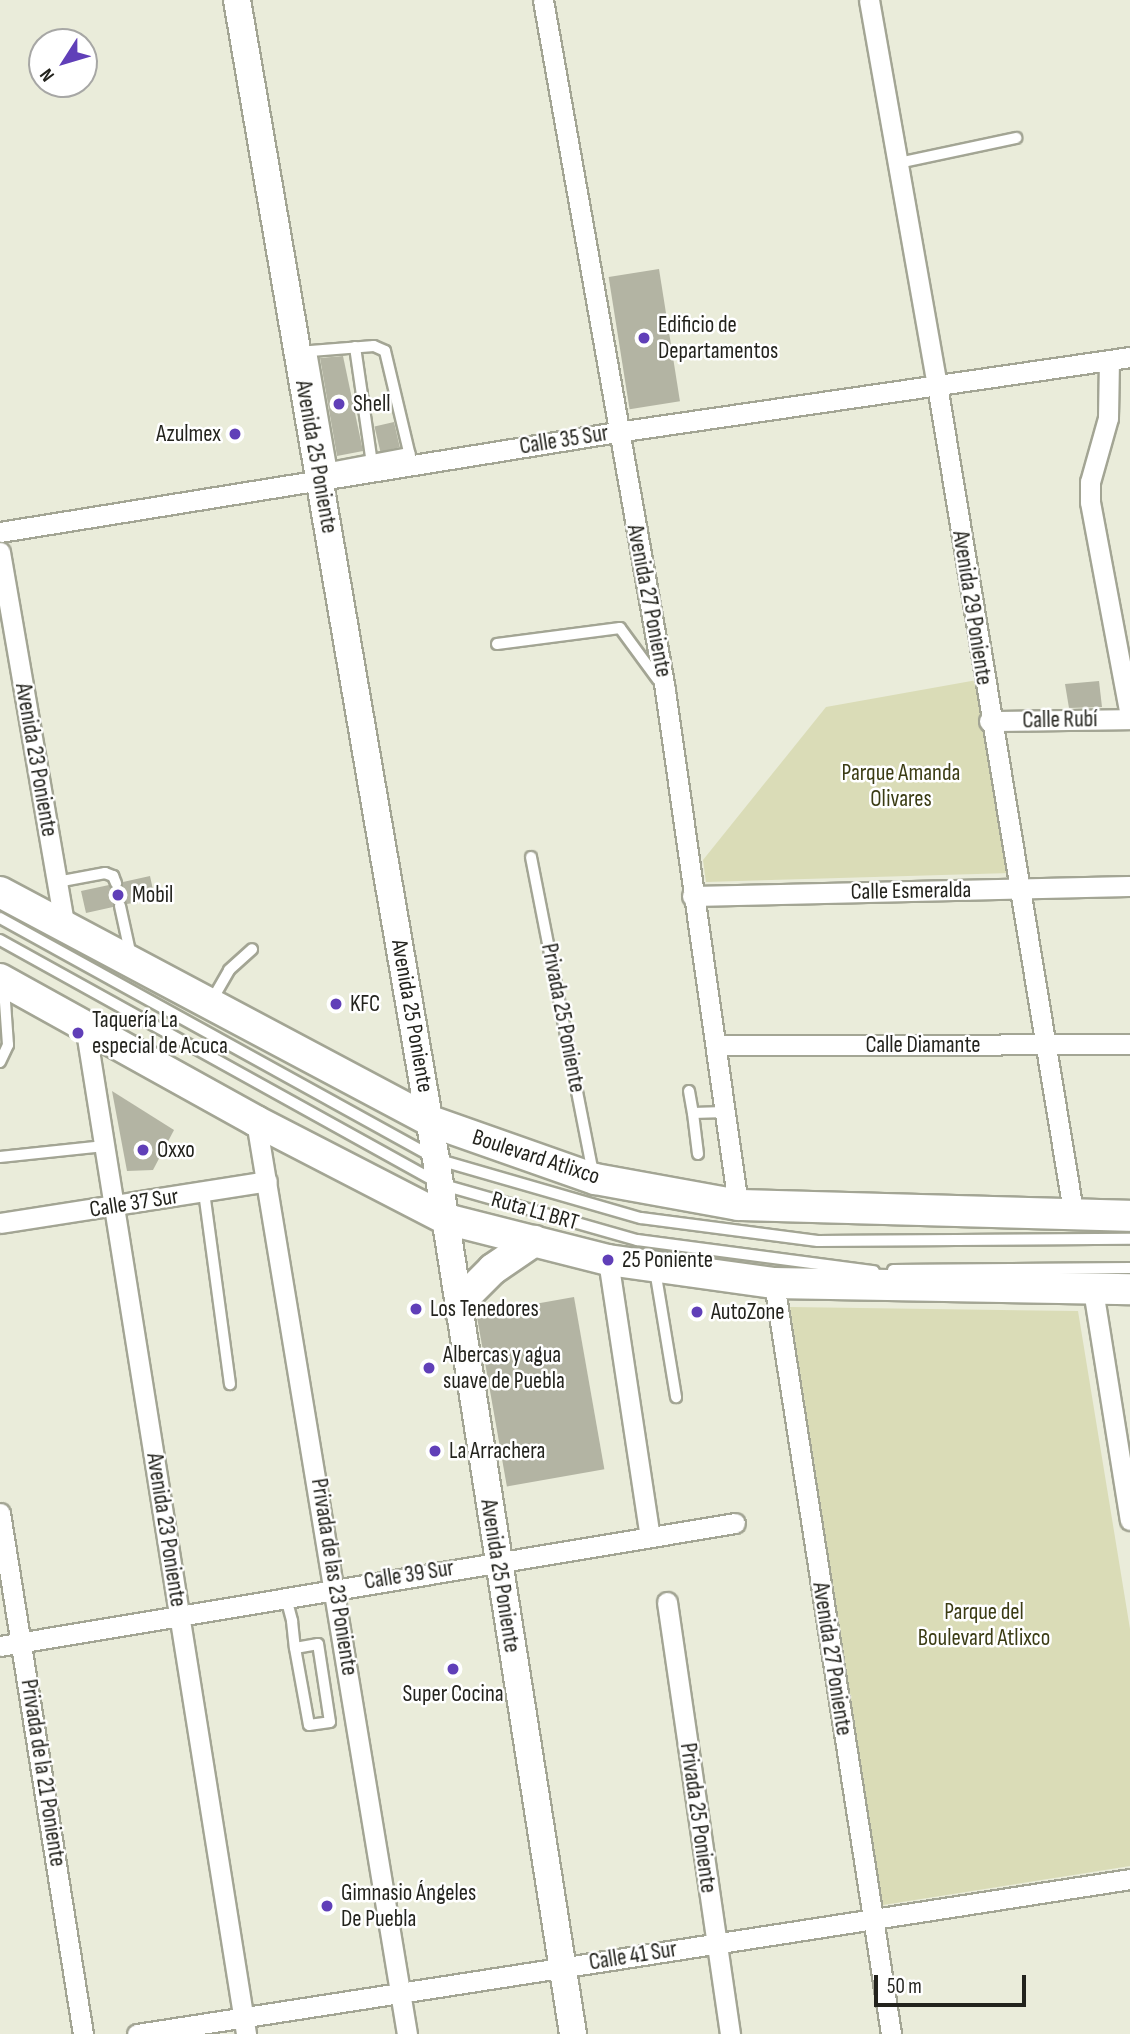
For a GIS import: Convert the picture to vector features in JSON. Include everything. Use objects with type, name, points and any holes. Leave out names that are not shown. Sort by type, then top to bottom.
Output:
[{"type":"main road","name":"Avenida 25 Poniente","points":[[237,0],[326,474],[446,1219],[497,1561],[565,1967],[573,2034]]},
{"type":"main road","name":"Boulevard Atlixco","points":[[0,892],[430,1121],[595,1179],[738,1205],[1073,1217],[1130,1216]]},
{"type":"main road","points":[[2,980],[256,1121],[446,1219],[608,1260],[774,1283],[1130,1290]]},
{"type":"main road","points":[[460,1310],[493,1269],[534,1241]]},
{"type":"street","name":"Avenida 27 Poniente","points":[[543,0],[617,432],[665,690],[692,896],[738,1205]]},
{"type":"street","name":"Avenida 29 Poniente","points":[[869,0],[937,385],[989,721],[1073,1217]]},
{"type":"street","name":"Calle 35 Sur","points":[[0,532],[411,458],[617,432],[1130,357]]},
{"type":"street","points":[[1109,360],[1108,418],[1090,482],[1090,502],[1130,717]]},
{"type":"street","name":"Avenida 23 Poniente","points":[[0,552],[65,928]]},
{"type":"street","name":"Calle Rubí","points":[[989,721],[1130,717]]},
{"type":"street","name":"Calle Esmeralda","points":[[692,896],[1130,886]]},
{"type":"street","name":"Avenida 23 Poniente","points":[[85,1025],[245,2025]]},
{"type":"street","name":"Calle Diamante","points":[[716,1045],[1130,1044]]},
{"type":"street","name":"Privada de las 23 Poniente","points":[[256,1121],[336,1587],[407,2034]]},
{"type":"street","name":"Calle 37 Sur","points":[[0,1223],[267,1181]]},
{"type":"street","points":[[608,1260],[650,1537]]},
{"type":"street","name":"Avenida 27 Poniente","points":[[774,1283],[891,2034]]},
{"type":"street","points":[[1093,1290],[1126,1478],[1130,1520]]},
{"type":"street","name":"Privada de la 21 Poniente","points":[[0,1513],[23,1642],[83,2034]]},
{"type":"street","name":"Calle 39 Sur","points":[[0,1646],[180,1617],[336,1587],[735,1523]]},
{"type":"street","name":"Privada 25 Poniente","points":[[667,1602],[730,2034]]},
{"type":"street","name":"Calle 41 Sur","points":[[137,2034],[245,2025],[401,1992],[1130,1879]]},
{"type":"lane","points":[[898,163],[1016,138]]},
{"type":"lane","points":[[355,347],[372,465]]},
{"type":"lane","points":[[304,351],[380,347],[387,356],[411,458]]},
{"type":"lane","points":[[497,644],[620,628],[665,690]]},
{"type":"lane","name":"Privada 25 Poniente","points":[[531,857],[595,1179]]},
{"type":"lane","points":[[57,883],[105,873],[113,876],[116,883]]},
{"type":"lane","points":[[120,905],[132,963]]},
{"type":"lane","name":"Ruta L1 BRT","points":[[0,918],[438,1171],[641,1218],[763,1237],[874,1243],[1130,1240]]},
{"type":"lane","name":"Ruta L1 BRT","points":[[0,940],[438,1171],[637,1240],[741,1257],[871,1271],[1130,1268]]},
{"type":"lane","points":[[209,1004],[229,970],[252,949]]},
{"type":"lane","points":[[0,1062],[8,1045],[2,980]]},
{"type":"lane","points":[[689,1091],[698,1154]]},
{"type":"lane","points":[[693,1113],[725,1112]]},
{"type":"lane","points":[[0,1157],[104,1146]]},
{"type":"lane","points":[[204,1192],[230,1384]]},
{"type":"lane","points":[[654,1266],[676,1397]]},
{"type":"lane","points":[[286,1597],[295,1648],[309,1725],[330,1722],[318,1644],[295,1648]]},
{"type":"green space","name":"Parque Amanda Olivares","points":[[977,680],[1011,873],[706,882],[703,860],[826,707]]},
{"type":"green space","name":"Parque del Boulevard Atlixco","points":[[790,1307],[1078,1311],[1130,1629],[1130,1866],[883,1905]]},
{"type":"building","name":"Edificio de Departamentos","points":[[659,269],[680,401],[630,409],[609,277]]},
{"type":"building","name":"Shell","points":[[343,356],[363,451],[337,456],[320,358]]},
{"type":"building","name":"Shell","points":[[394,422],[400,447],[380,452],[375,426]]},
{"type":"building","points":[[1099,681],[1102,707],[1069,708],[1065,684]]},
{"type":"building","name":"Mobil","points":[[150,876],[155,899],[127,904],[119,899],[113,907],[86,913],[81,891],[109,885],[118,890],[123,882]]},
{"type":"building","name":"Oxxo","points":[[112,1091],[174,1130],[153,1170],[127,1171]]},
{"type":"building","points":[[574,1297],[604,1469],[507,1487],[477,1314]]},
{"type":"place","name":"Edificio de Departamentos","points":[[644,338]]},
{"type":"place","name":"Shell","points":[[339,404]]},
{"type":"place","name":"Azulmex","points":[[235,434]]},
{"type":"place","name":"Mobil","points":[[118,895]]},
{"type":"place","name":"KFC","points":[[336,1004]]},
{"type":"place","name":"Taquería La especial de Acuca","points":[[78,1033]]},
{"type":"place","name":"Oxxo","points":[[143,1150]]},
{"type":"place","name":"25 Poniente","points":[[608,1260]]},
{"type":"place","name":"Los Tenedores","points":[[416,1309]]},
{"type":"place","name":"AutoZone","points":[[697,1312]]},
{"type":"place","name":"Albercas y agua suave de Puebla","points":[[429,1368]]},
{"type":"place","name":"La Arrachera","points":[[435,1451]]},
{"type":"place","name":"Super Cocina","points":[[453,1669]]},
{"type":"place","name":"Gimnasio Ángeles De Puebla","points":[[327,1906]]}]
